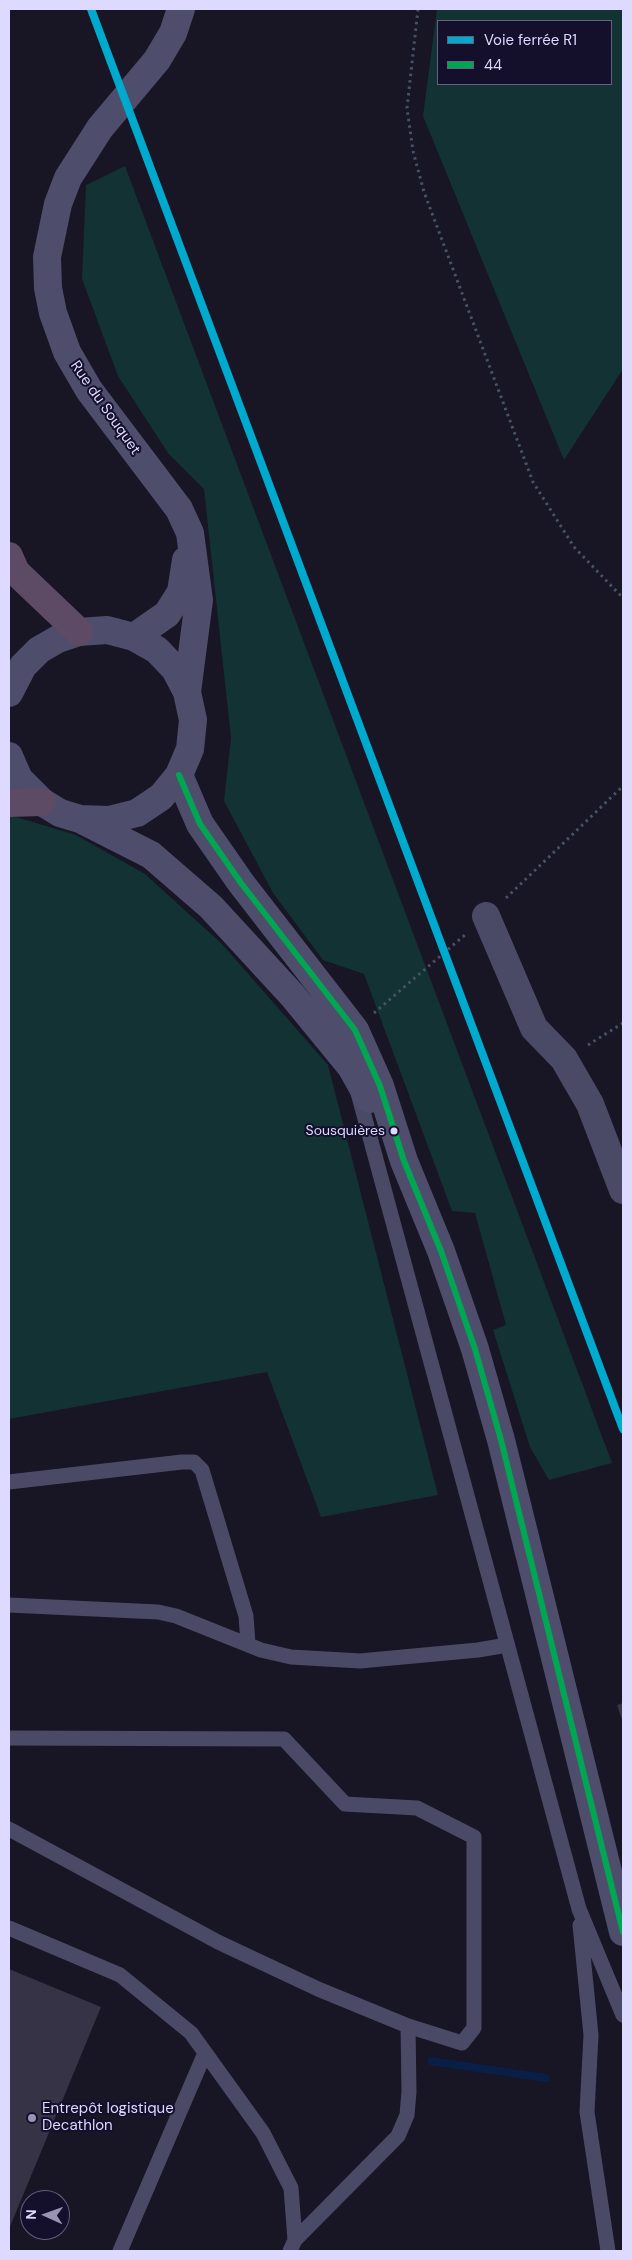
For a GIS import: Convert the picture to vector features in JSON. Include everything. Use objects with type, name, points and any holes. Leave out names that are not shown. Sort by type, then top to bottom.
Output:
[{"type":"highway","points":[[9,556],[16,572],[79,632]]},
{"type":"highway","points":[[9,803],[42,802]]},
{"type":"main road","name":"Rue du Souquet","points":[[181,9],[173,33],[157,60],[100,128],[68,178],[58,204],[47,258],[48,288],[53,313],[67,352],[89,390],[179,509],[190,534],[199,600],[187,692]]},
{"type":"main road","points":[[134,637],[167,614],[181,592],[190,534]]},
{"type":"main road","points":[[9,693],[16,666],[45,646],[58,639],[79,632],[107,630],[134,637],[157,650],[175,669],[187,692],[193,720],[190,748],[179,775],[161,797],[137,813],[109,820],[80,819]]},
{"type":"main road","points":[[9,756],[20,779],[42,802],[60,813],[80,819],[151,855],[211,907],[292,995],[351,1068],[404,1162]]},
{"type":"main road","points":[[179,775],[200,824],[241,883],[355,1030],[380,1086],[404,1162],[441,1251],[475,1349],[501,1440],[623,1932]]},
{"type":"street","points":[[486,916],[534,1028],[564,1059],[590,1104],[623,1190]]},
{"type":"lane","points":[[351,1068],[378,1161],[578,1909],[623,2015]]},
{"type":"lane","points":[[9,1482],[194,1462],[202,1470],[244,1607],[248,1628],[248,1644]]},
{"type":"lane","points":[[9,1605],[158,1612],[176,1616],[248,1644],[290,1657],[360,1661],[478,1650],[508,1645]]},
{"type":"lane","points":[[9,1738],[284,1739],[345,1804],[418,1808],[474,1838],[474,2028],[462,2043],[408,2026],[318,1989],[218,1942],[9,1829]]},
{"type":"lane","points":[[578,1909],[591,2035],[587,2112],[608,2251]]},
{"type":"lane","points":[[9,1928],[120,1974],[191,2033],[263,2133],[291,2188],[292,2245]]},
{"type":"lane","points":[[292,2245],[398,2136],[407,2115],[409,2092],[408,2026]]},
{"type":"lane","points":[[120,2251],[205,2053]]},
{"type":"path","points":[[418,9],[407,108],[413,151],[424,192],[533,482],[574,547],[623,598]]},
{"type":"path","points":[[564,1059],[623,1024]]},
{"type":"green space","points":[[437,9],[623,9],[623,369],[564,460],[423,116]]},
{"type":"green space","points":[[125,166],[612,1463],[549,1480],[530,1447],[493,1330],[506,1325],[475,1213],[452,1211],[364,974],[323,960],[273,893],[224,801],[231,738],[204,489],[168,453],[118,376],[82,279],[86,185]]},
{"type":"green space","points":[[9,815],[76,835],[145,874],[222,944],[328,1065],[438,1495],[321,1517],[267,1372],[9,1419]]},
{"type":"building","points":[[623,1703],[623,1720],[622,1720],[617,1705]]},
{"type":"building","name":"Entrepôt logistique Decathlon","points":[[9,1969],[101,2007],[25,2190],[20,2190],[20,2202],[9,2229]]},
{"type":"waterway","points":[[431,2061],[546,2078]]},
{"type":"rail line","name":"R1","points":[[91,9],[623,1429]]},
{"type":"transit line","name":"44","points":[[179,775],[200,824],[241,883],[355,1030],[380,1086],[404,1161],[441,1251],[475,1349],[501,1440],[623,1932]]},
{"type":"place","name":"Sousquières","points":[[394,1131]]},
{"type":"place","name":"Entrepôt logistique Decathlon","points":[[32,2118]]}]
